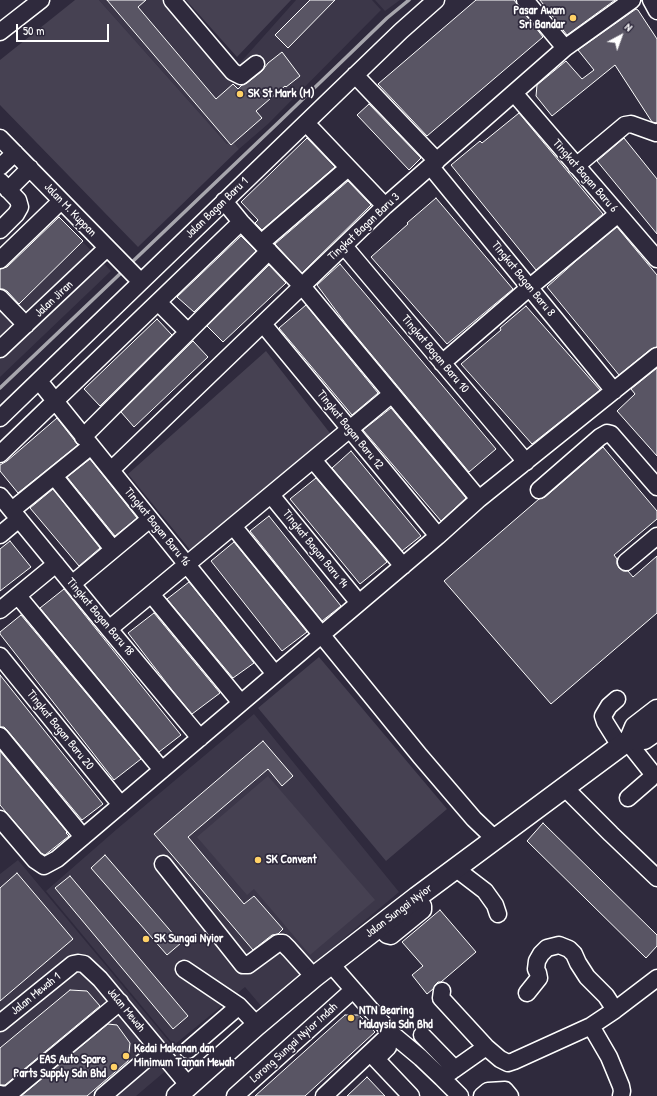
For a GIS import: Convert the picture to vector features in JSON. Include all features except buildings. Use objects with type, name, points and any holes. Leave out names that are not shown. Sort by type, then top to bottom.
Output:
[{"type":"main road","name":"Jalan Sungai Nyior","points":[[183,1091],[330,963],[455,868],[626,742],[635,727],[657,710]]},
{"type":"main road","name":"Jalan Sungai Nyior","points":[[626,742],[644,739],[657,730]]},
{"type":"street","points":[[0,32],[41,0]]},
{"type":"street","points":[[172,0],[233,72],[241,76],[256,64]]},
{"type":"street","name":"Jalan Bagan Baru 1","points":[[0,418],[39,381],[131,272],[224,202],[400,31],[436,0]]},
{"type":"street","points":[[525,0],[565,48]]},
{"type":"street","name":"Tingkat Bagan Baru 3","points":[[111,470],[386,206],[565,48],[632,0]]},
{"type":"street","name":"Tingkat Bagan Baru 8","points":[[355,75],[434,164],[530,287],[614,391]]},
{"type":"street","name":"Tingkat Bagan Baru 6","points":[[514,93],[657,259]]},
{"type":"street","points":[[306,123],[386,206]]},
{"type":"street","points":[[576,166],[625,125],[631,124],[656,133],[657,132]]},
{"type":"street","name":"Jalan M. Kuppan","points":[[0,138],[131,272]]},
{"type":"street","points":[[0,167],[14,153]]},
{"type":"street","points":[[0,230],[16,214],[20,207],[18,200],[4,186],[30,168]]},
{"type":"street","points":[[0,535],[15,514],[87,441],[265,247],[348,168]]},
{"type":"street","points":[[0,260],[61,201]]},
{"type":"street","points":[[224,202],[302,286],[479,499]]},
{"type":"street","points":[[442,363],[618,214]]},
{"type":"street","points":[[0,454],[241,222]]},
{"type":"street","name":"Tingkat Bagan Baru 10","points":[[344,246],[526,462]]},
{"type":"street","name":"Jalan Jiran","points":[[0,349],[107,248]]},
{"type":"street","points":[[0,298],[26,325]]},
{"type":"street","points":[[158,302],[188,332]]},
{"type":"street","name":"Tingkat Bagan Baru 12","points":[[263,324],[438,536]]},
{"type":"street","points":[[0,819],[35,860],[44,866],[57,859],[403,566],[479,499],[657,356]]},
{"type":"street","name":"Tingkat Bagan Baru 16","points":[[39,381],[275,674]]},
{"type":"street","points":[[109,629],[392,394]]},
{"type":"street","points":[[539,490],[607,432],[611,434],[657,487]]},
{"type":"street","points":[[314,460],[403,566]]},
{"type":"street","points":[[54,476],[113,549]]},
{"type":"street","name":"Tingkat Bagan Baru 14","points":[[271,495],[359,603]]},
{"type":"street","name":"Tingkat Bagan Baru 18","points":[[0,496],[200,738]]},
{"type":"street","points":[[72,584],[150,519]]},
{"type":"street","points":[[233,526],[420,756],[474,819],[495,839]]},
{"type":"street","points":[[626,562],[657,536]]},
{"type":"street","points":[[0,610],[56,564]]},
{"type":"street","points":[[151,594],[241,703]]},
{"type":"street","points":[[18,596],[162,770]]},
{"type":"street","name":"Tingkat Bagan Baru 20","points":[[0,656],[121,805]]},
{"type":"street","points":[[617,699],[609,706],[603,716],[605,722],[626,742],[650,770],[652,775],[650,779],[628,798]]},
{"type":"street","points":[[0,736],[83,837]]},
{"type":"street","points":[[564,787],[657,878]]},
{"type":"street","points":[[164,864],[244,965],[248,965],[278,943],[282,943],[314,977]]},
{"type":"street","points":[[455,868],[485,891],[495,905],[498,914]]},
{"type":"street","points":[[527,993],[539,978],[536,969],[536,961],[540,954],[548,948],[559,945],[569,949],[574,954],[587,977],[606,996],[615,1010]]},
{"type":"street","points":[[330,963],[394,1036],[421,1058],[449,1073]]},
{"type":"street","name":"Jalan Mewah","points":[[73,964],[84,964],[100,978],[158,1049],[183,1091]]},
{"type":"street","name":"Jalan Mewah 1","points":[[0,1023],[73,964]]},
{"type":"street","points":[[184,969],[240,1006],[257,1025]]},
{"type":"street","points":[[442,992],[441,998],[486,1047],[500,1059],[508,1063],[591,1026],[657,978]]},
{"type":"street","name":"Lorong Sungai Nyior Indah","points":[[235,1096],[353,990]]},
{"type":"street","points":[[0,1094],[9,1094],[120,1002]]},
{"type":"street","points":[[188,1050],[240,1006]]},
{"type":"street","points":[[591,1026],[609,1057],[621,1086],[622,1091],[620,1096]]},
{"type":"street","points":[[422,1035],[449,1073],[458,1095]]},
{"type":"street","points":[[335,1096],[351,1079],[376,1059],[394,1036]]},
{"type":"street","points":[[324,1096],[394,1036]]},
{"type":"street","points":[[449,1073],[486,1047]]},
{"type":"street","points":[[103,1096],[158,1049]]},
{"type":"street","points":[[376,1059],[412,1096]]},
{"type":"street","points":[[482,1096],[488,1091],[505,1090],[510,1096]]},
{"type":"shaded area","points":[[75,0],[99,0],[227,144],[231,140],[239,149],[138,247],[0,105],[0,60]]},
{"type":"shaded area","name":"SK St Mark (M)","points":[[99,0],[185,0],[239,64],[296,0],[372,0],[381,10],[268,124],[239,149],[231,141],[227,144]]},
{"type":"shaded area","points":[[186,0],[291,0],[237,57]]},
{"type":"shaded area","points":[[375,0],[400,0],[385,11]]},
{"type":"shaded area","points":[[47,205],[111,271],[0,377],[0,250]]},
{"type":"shaded area","points":[[266,351],[333,437],[191,551],[128,474]]},
{"type":"shaded area","points":[[319,657],[447,809],[386,861],[258,708]]},
{"type":"shaded area","name":"SK Convent","points":[[254,714],[399,892],[262,1007],[245,987],[174,1045],[46,891],[117,829]]},
{"type":"shaded area","points":[[268,776],[375,900],[310,955],[254,889],[247,895],[197,837]]},
{"type":"shaded area","points":[[18,860],[182,1057],[136,1096],[0,1096],[0,874]]},
{"type":"waterway","points":[[130,264],[387,18],[409,0]]},
{"type":"waterway","points":[[0,388],[124,270]]},
{"type":"place","name":"Pasar Awam Sri Bandar","points":[[573,18]]},
{"type":"place","name":"SK St Mark (M)","points":[[240,94]]},
{"type":"place","name":"SK Convent","points":[[258,860]]},
{"type":"place","name":"SK Sungai Nyior","points":[[146,939]]},
{"type":"place","name":"NTN Bearing Malaysia Sdn Bhd","points":[[351,1018]]},
{"type":"place","name":"Kedai Makanan dan Minimum Taman Mewah","points":[[126,1056]]},
{"type":"place","name":"EAS Auto Spare Parts Supply Sdn Bhd","points":[[114,1067]]}]
